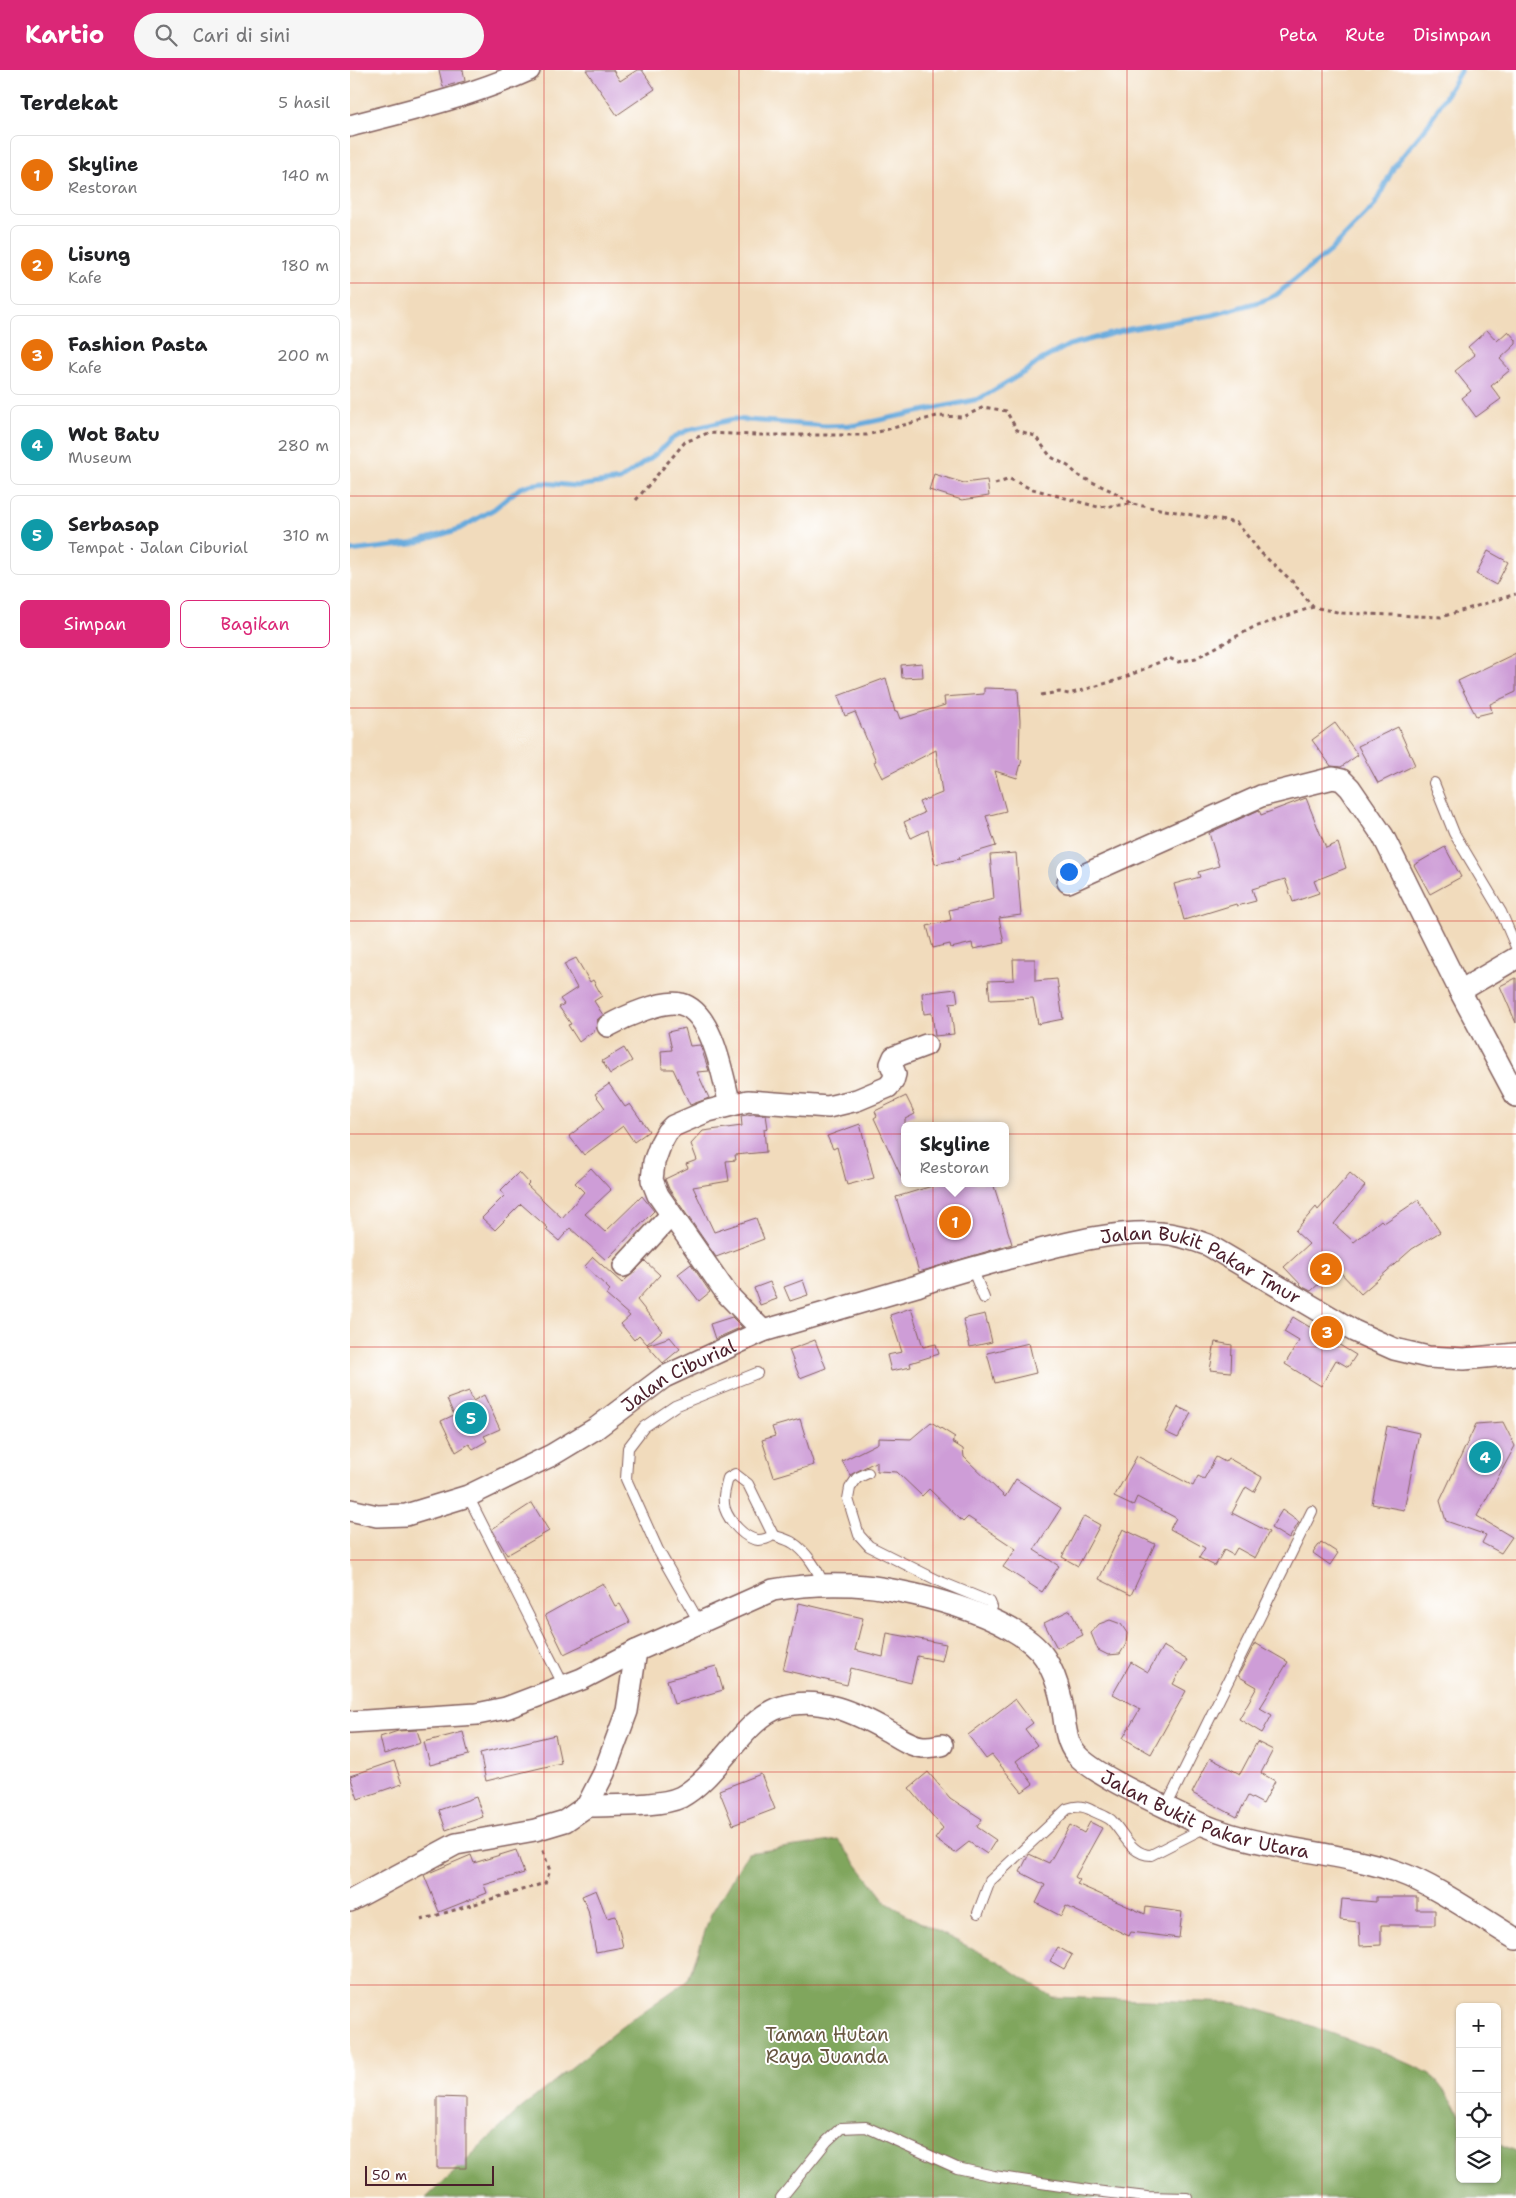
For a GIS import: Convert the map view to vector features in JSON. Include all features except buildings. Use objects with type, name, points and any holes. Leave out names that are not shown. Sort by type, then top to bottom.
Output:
[{"type":"street","points":[[350,126],[442,102],[529,70]]},
{"type":"street","points":[[1068,882],[1261,796],[1333,778],[1342,780],[1350,788],[1383,836],[1460,991],[1516,1096]]},
{"type":"street","points":[[1460,991],[1516,958]]},
{"type":"street","points":[[608,1026],[630,1014],[669,1004],[681,1004],[691,1009],[706,1026],[730,1105]]},
{"type":"street","points":[[764,1331],[727,1294],[658,1195],[652,1180],[654,1162],[661,1142],[667,1132],[680,1122],[748,1101],[828,1107],[857,1100],[888,1087],[893,1081],[895,1074],[891,1064],[894,1057],[926,1045]]},
{"type":"street","points":[[624,1266],[671,1215]]},
{"type":"street","name":"Jalan Bukit Pakar Tmur","points":[[1021,1255],[1078,1241],[1129,1234],[1159,1233],[1183,1236],[1208,1245],[1354,1331],[1394,1349],[1428,1357],[1464,1359],[1516,1354]]},
{"type":"street","name":"Jalan Ciburial","points":[[350,1510],[378,1516],[406,1515],[468,1496],[552,1455],[595,1429],[664,1378],[764,1331],[1021,1255]]},
{"type":"street","name":"Jalan Bukit Pakar Utara","points":[[350,1722],[477,1714],[506,1708],[582,1679],[636,1651],[773,1590],[792,1586],[823,1585],[854,1585],[883,1589],[932,1599],[978,1614],[1013,1630],[1043,1656],[1051,1668],[1060,1694],[1068,1736],[1073,1751],[1083,1762],[1206,1827],[1308,1853],[1345,1858],[1398,1872],[1416,1879],[1516,1939]]},
{"type":"street","points":[[350,1901],[456,1844],[535,1830],[565,1821],[587,1806],[604,1773],[627,1711],[636,1651]]},
{"type":"street","points":[[587,1806],[658,1803],[679,1798],[700,1785],[761,1717],[779,1707],[802,1702],[852,1712],[903,1740],[922,1747],[942,1745]]},
{"type":"lane","points":[[1434,783],[1454,833],[1501,912],[1516,946]]},
{"type":"lane","points":[[972,1268],[984,1298]]},
{"type":"lane","points":[[699,1622],[658,1550],[626,1479],[628,1448],[644,1426],[674,1406],[757,1372]]},
{"type":"lane","points":[[868,1473],[857,1478],[850,1488],[848,1499],[859,1535],[869,1546],[941,1582],[990,1602],[992,1607],[978,1614]]},
{"type":"lane","points":[[773,1536],[748,1484],[735,1474],[728,1478],[724,1495],[725,1510],[738,1528],[751,1538],[760,1540],[773,1536],[791,1542],[801,1548],[820,1576],[823,1585]]},
{"type":"lane","points":[[468,1496],[564,1686]]},
{"type":"lane","points":[[1166,1807],[1312,1511]]},
{"type":"lane","points":[[978,1912],[990,1881],[1067,1809],[1084,1806],[1110,1819],[1137,1852],[1144,1855],[1151,1855],[1206,1827]]},
{"type":"lane","points":[[781,2198],[827,2141],[841,2128],[866,2127],[956,2168],[994,2176],[1095,2191],[1147,2197],[1187,2198]]},
{"type":"path","points":[[636,500],[685,442],[708,433],[867,435],[937,416],[963,417],[984,407],[1006,412],[1017,430],[1035,436],[1051,457],[1068,466],[1079,476],[1114,492],[1132,504]]},
{"type":"path","points":[[995,484],[1010,479],[1029,488],[1098,507],[1132,504],[1157,510],[1215,517],[1237,523],[1261,553],[1292,581],[1313,607]]},
{"type":"path","points":[[1041,695],[1059,692],[1069,694],[1121,678],[1169,658],[1178,662],[1196,658],[1252,628],[1313,607],[1342,613],[1441,617],[1516,594]]},
{"type":"path","points":[[421,1920],[545,1883],[550,1871],[535,1830]]},
{"type":"green space","name":"Taman Hutan Raya Juanda","points":[[838,1840],[887,1903],[923,1924],[999,1962],[1052,1997],[1236,2003],[1309,2025],[1380,2051],[1431,2074],[1456,2107],[1456,2183],[1501,2183],[1501,2145],[1516,2151],[1516,2198],[426,2198],[519,2110],[620,2028],[688,1980],[711,1914],[748,1853]]},
{"type":"waterway","points":[[350,551],[411,544],[459,529],[494,509],[520,488],[529,485],[544,483],[577,486],[620,480],[656,454],[674,437],[688,430],[734,419],[826,426],[856,425],[979,399],[1028,370],[1041,360],[1069,345],[1130,329],[1213,315],[1276,295],[1331,250],[1374,206],[1395,165],[1428,125],[1461,70]]},
{"type":"place","name":"Skyline","points":[[955,1222]]},
{"type":"place","name":"Lisung","points":[[1326,1269]]},
{"type":"place","name":"Fashion Pasta","points":[[1327,1332]]},
{"type":"place","name":"Serbasap","points":[[471,1418]]},
{"type":"place","name":"Wot Batu","points":[[1485,1457]]}]
